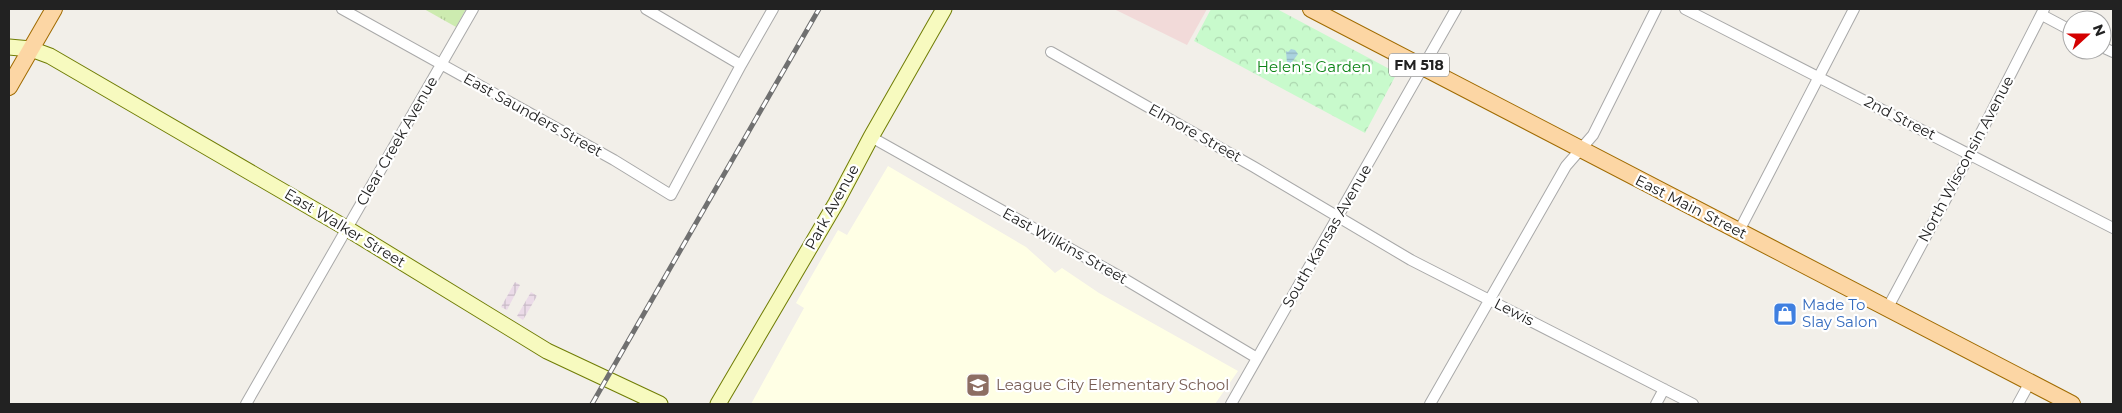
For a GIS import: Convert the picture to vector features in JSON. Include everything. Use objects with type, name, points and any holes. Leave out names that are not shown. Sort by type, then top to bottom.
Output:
[{"type":"main road","points":[[9,87],[54,9]]},
{"type":"main road","name":"East Main Street","points":[[1311,9],[1579,150],[2072,404]]},
{"type":"street","name":"East Saunders Street","points":[[342,9],[614,160],[671,195],[741,65]]},
{"type":"street","name":"Clear Creek Avenue","points":[[246,404],[473,9]]},
{"type":"street","points":[[646,9],[741,65],[773,9]]},
{"type":"street","name":"Park Avenue","points":[[718,404],[836,203],[871,137],[944,9]]},
{"type":"street","name":"South Kansas Avenue","points":[[1231,404],[1456,9]]},
{"type":"street","points":[[1430,404],[1566,166],[1593,135],[1656,9]]},
{"type":"street","name":"2nd Street","points":[[1685,9],[2113,228]]},
{"type":"street","points":[[1739,231],[1854,9]]},
{"type":"street","points":[[2043,12],[2062,24]]},
{"type":"street","name":"North Wisconsin Avenue","points":[[1887,309],[2043,12]]},
{"type":"street","name":"East Walker Street","points":[[9,47],[31,50],[50,56],[346,228],[547,351],[639,400],[660,404]]},
{"type":"street","name":"Elmore Street","points":[[1051,52],[1254,166],[1338,216]]},
{"type":"street","name":"East Wilkins Street","points":[[871,137],[1126,280],[1258,358]]},
{"type":"street","name":"Lewis","points":[[1338,216],[1411,260],[1693,404]]},
{"type":"street","points":[[2018,404],[2030,382]]},
{"type":"street","points":[[1656,404],[1664,389]]},
{"type":"shaded area","points":[[1114,9],[1207,9],[1187,45]]},
{"type":"shaded area","points":[[888,166],[1026,247],[1055,273],[1062,268],[1099,293],[1238,371],[1215,404],[751,404],[804,308],[796,303],[838,230],[847,235]]},
{"type":"shaded area","points":[[515,282],[520,285],[507,310],[501,307]]},
{"type":"shaded area","points":[[531,292],[537,296],[523,320],[517,316]]},
{"type":"green space","points":[[424,9],[466,9],[456,27]]},
{"type":"green space","name":"Helen's Garden","points":[[1211,9],[1277,9],[1397,73],[1365,133],[1194,41]]},
{"type":"water","points":[[1291,49],[1295,50],[1298,54],[1292,62],[1291,70],[1286,72],[1281,68],[1287,63],[1286,51],[1288,52]]},
{"type":"railway","points":[[592,404],[819,9]]},
{"type":"place","name":"Made To Slay Salon","points":[[1785,314]]},
{"type":"place","name":"League City Elementary School","points":[[978,385]]}]
